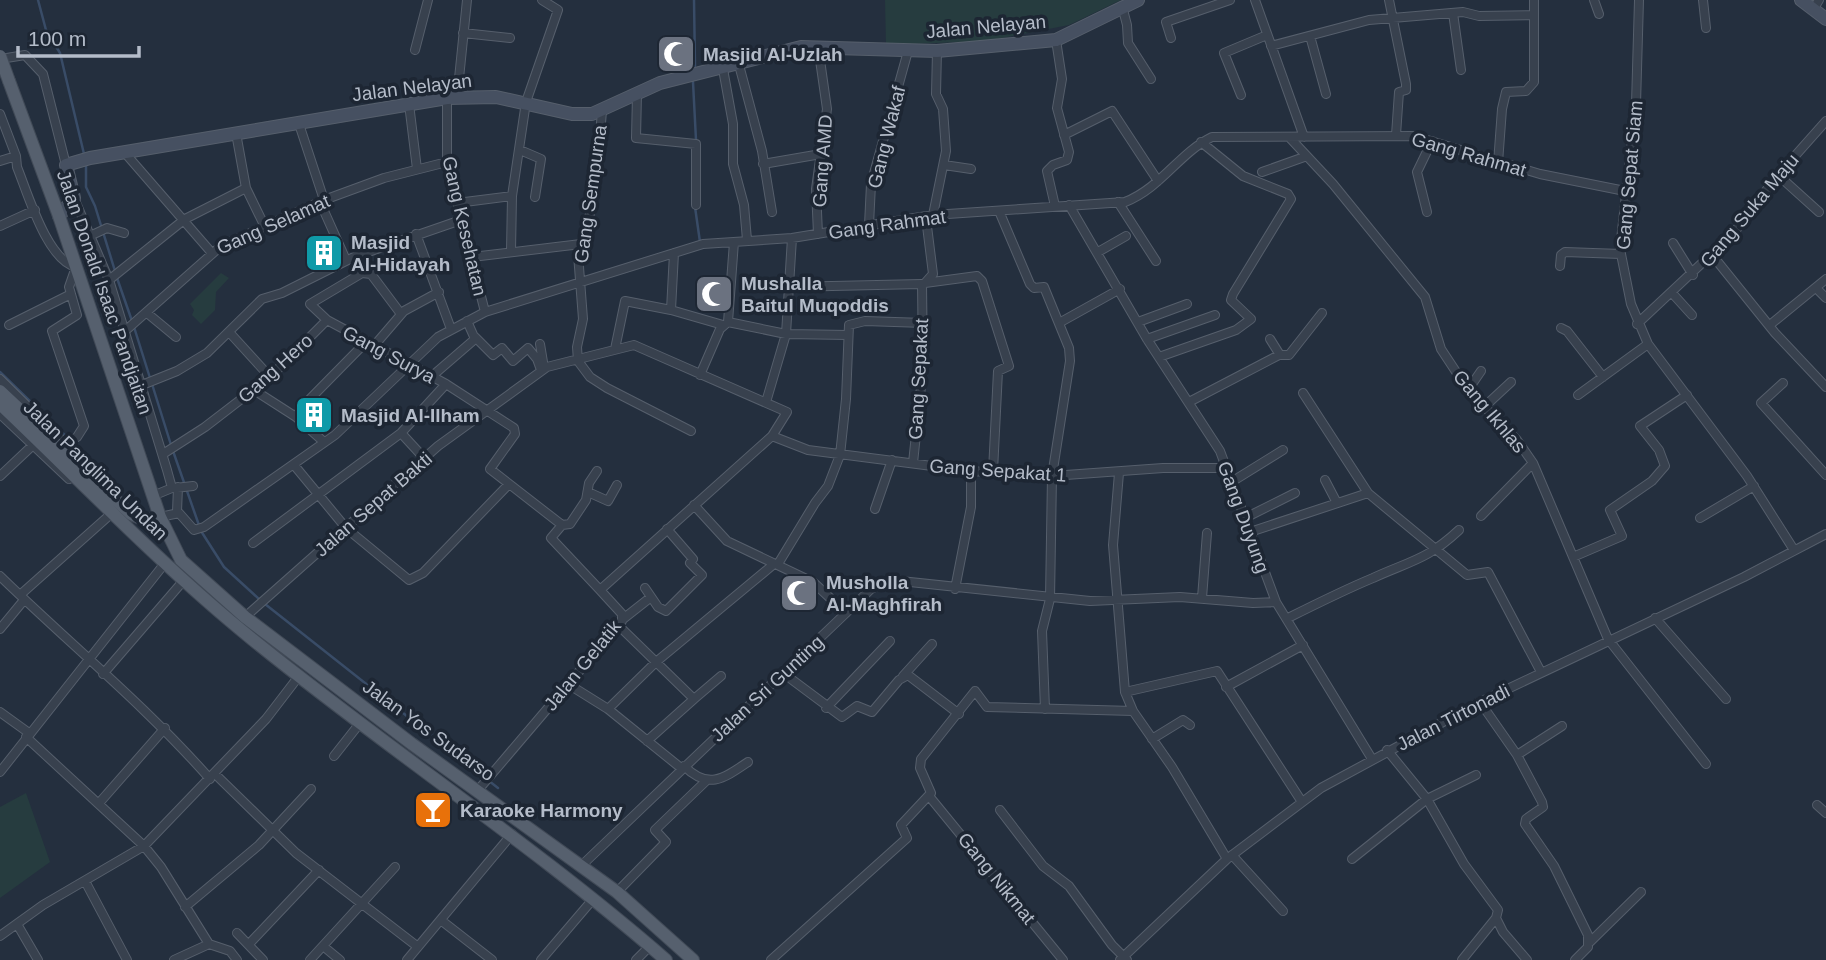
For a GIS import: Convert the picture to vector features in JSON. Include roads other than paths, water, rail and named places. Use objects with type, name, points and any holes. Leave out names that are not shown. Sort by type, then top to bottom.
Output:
[{"type":"main road","name":"Jalan Nelayan","points":[[78,162],[452,98],[496,97],[572,114],[602,111],[660,83],[723,69],[800,47],[937,51],[1056,40],[1138,0]]},
{"type":"main road","points":[[1801,0],[1816,5],[1826,19]]},
{"type":"main road","name":"Jalan Donald Isaac Pandjaitan","points":[[0,58],[59,216],[155,495],[160,517]]},
{"type":"main road","points":[[59,216],[74,198],[78,162]]},
{"type":"main road","name":"Jalan Panglima Undan","points":[[3,404],[21,429],[131,514],[145,520],[160,517]]},
{"type":"main road","name":"Jalan Panglima Undan","points":[[3,404],[81,474],[107,510],[165,563]]},
{"type":"main road","name":"Jalan Yos Sudarso","points":[[160,517],[186,565],[245,617],[412,744],[485,783],[580,867],[617,892],[693,960]]},
{"type":"main road","name":"Jalan Yos Sudarso","points":[[165,563],[299,676],[512,834],[594,898],[666,960]]},
{"type":"main road","points":[[404,755],[412,744]]},
{"type":"street","points":[[415,50],[428,0]]},
{"type":"street","name":"Gang Kesehatan","points":[[467,0],[452,98],[447,162],[485,312]]},
{"type":"street","points":[[511,251],[512,196],[526,102],[558,10],[542,0]]},
{"type":"street","points":[[1171,38],[1166,22],[1230,0]]},
{"type":"street","points":[[1255,0],[1304,137]]},
{"type":"street","points":[[1390,0],[1406,86],[1399,92],[1396,135]]},
{"type":"street","points":[[1498,163],[1506,92],[1526,91],[1534,82],[1534,0]]},
{"type":"street","points":[[1594,0],[1599,14]]},
{"type":"street","name":"Gang Sepat Siam","points":[[1639,0],[1636,104],[1620,254],[1637,324],[1648,344],[1754,486],[1794,550]]},
{"type":"street","points":[[1703,0],[1706,28]]},
{"type":"street","points":[[1122,6],[1128,43],[1151,79]]},
{"type":"street","points":[[1271,46],[1369,20],[1470,12],[1479,16],[1534,15]]},
{"type":"street","points":[[1453,13],[1461,70]]},
{"type":"street","points":[[463,33],[510,38]]},
{"type":"street","points":[[1241,95],[1224,53],[1267,35]]},
{"type":"street","points":[[1310,36],[1326,94]]},
{"type":"street","points":[[1055,206],[1047,172],[1069,157],[1057,108],[1062,79],[1056,40]]},
{"type":"street","name":"Gang AMD","points":[[818,46],[827,109],[816,189],[818,234]]},
{"type":"street","name":"Gang Wakaf","points":[[869,225],[871,184],[908,51]]},
{"type":"street","name":"Gang Sepakat","points":[[913,463],[923,366],[923,283],[933,274],[929,217],[946,151],[943,109],[936,94],[937,51]]},
{"type":"street","points":[[0,58],[25,55],[43,74],[78,162]]},
{"type":"street","points":[[738,65],[772,212]]},
{"type":"street","points":[[723,69],[733,124],[733,164],[744,205],[747,240]]},
{"type":"street","points":[[637,94],[636,138],[696,144],[696,205]]},
{"type":"street","points":[[410,104],[417,169]]},
{"type":"street","name":"Gang Sempurna","points":[[578,361],[577,349],[583,318],[579,283],[581,244],[585,238],[596,183],[602,111]]},
{"type":"street","points":[[1064,135],[1112,111],[1158,181]]},
{"type":"street","points":[[0,114],[3,132],[16,156],[35,210],[56,255],[65,263],[76,267],[70,282],[69,295],[77,315],[52,331],[84,426],[71,441]]},
{"type":"street","name":"Gang Suka Maju","points":[[1637,324],[1693,275],[1741,226],[1778,175],[1826,121]]},
{"type":"street","points":[[299,124],[322,201],[350,259],[362,274],[371,274],[401,314]]},
{"type":"street","points":[[236,133],[246,188],[265,227]]},
{"type":"street","name":"Gang Rahmat","points":[[177,512],[200,528],[345,427],[407,366],[452,329],[467,321],[485,312],[703,244],[792,238],[929,217],[1133,199],[1158,181],[1201,142],[1212,137],[1396,135],[1432,141],[1498,163],[1625,191]]},
{"type":"street","name":"Gang Ikhlas","points":[[1290,138],[1425,297],[1437,341],[1468,390],[1517,440],[1532,463],[1608,639],[1706,764]]},
{"type":"street","points":[[1427,212],[1417,173],[1432,141]]},
{"type":"street","points":[[1159,357],[1228,333],[1251,319],[1231,300],[1233,294],[1291,199],[1288,194],[1243,176],[1201,142]]},
{"type":"street","points":[[520,150],[541,159],[535,197]]},
{"type":"street","points":[[125,153],[211,252]]},
{"type":"street","points":[[763,164],[821,154]]},
{"type":"street","points":[[0,161],[16,156]]},
{"type":"street","points":[[1262,172],[1307,156]]},
{"type":"street","name":"Gang Selamat","points":[[130,327],[211,252],[322,201],[417,169],[447,162]]},
{"type":"street","points":[[944,165],[971,169]]},
{"type":"street","points":[[1778,175],[1819,212]]},
{"type":"street","points":[[111,279],[185,219],[246,188]]},
{"type":"street","points":[[457,203],[512,196]]},
{"type":"street","points":[[74,198],[99,231],[111,279],[130,327],[168,452],[183,487],[177,512],[160,517]]},
{"type":"street","points":[[1118,202],[1156,261]]},
{"type":"street","name":"Gang Duyung","points":[[1069,205],[1147,339],[1228,468],[1276,602],[1371,759]]},
{"type":"street","points":[[0,226],[35,210]]},
{"type":"street","points":[[999,211],[1030,284],[1034,288],[1044,287],[1059,323],[1070,361],[1052,476],[1050,598],[1042,631],[1045,709]]},
{"type":"street","points":[[148,383],[193,363],[262,299],[282,293],[350,259],[461,220]]},
{"type":"street","points":[[99,231],[116,228],[124,233]]},
{"type":"street","points":[[416,234],[452,329]]},
{"type":"street","points":[[1098,252],[1126,236]]},
{"type":"street","points":[[772,436],[787,412],[766,402],[786,334],[792,238]]},
{"type":"street","points":[[700,375],[726,323],[734,242]]},
{"type":"street","points":[[1673,243],[1693,275]]},
{"type":"street","points":[[472,257],[581,244]]},
{"type":"street","points":[[671,310],[674,253]]},
{"type":"street","points":[[1560,266],[1560,255],[1565,253],[1620,254]]},
{"type":"street","points":[[1713,256],[1771,324],[1774,333],[1826,387]]},
{"type":"street","name":"Gang Hero","points":[[168,452],[270,377],[327,320],[310,304],[362,274]]},
{"type":"street","points":[[787,287],[923,283],[977,276],[982,281],[1009,366],[998,371],[993,471]]},
{"type":"street","points":[[1771,324],[1826,279]]},
{"type":"street","points":[[1816,288],[1826,298]]},
{"type":"street","points":[[1059,323],[1120,289]]},
{"type":"street","points":[[296,417],[303,406],[401,314],[439,292]]},
{"type":"street","points":[[1672,293],[1692,315]]},
{"type":"street","points":[[69,295],[78,299],[91,312]]},
{"type":"street","points":[[9,325],[69,295]]},
{"type":"street","points":[[615,349],[625,301],[786,334],[848,335]]},
{"type":"street","points":[[1138,322],[1187,304]]},
{"type":"street","points":[[147,313],[176,337]]},
{"type":"street","points":[[1189,402],[1280,355],[1289,355],[1322,313]]},
{"type":"street","points":[[1147,339],[1215,315]]},
{"type":"street","name":"Gang Surya","points":[[327,320],[407,366],[446,384],[488,409],[515,430],[490,469],[508,485]]},
{"type":"street","points":[[467,321],[475,337],[494,355],[502,348],[513,361],[527,348],[543,369]]},
{"type":"street","points":[[608,709],[656,662],[776,564],[814,503],[828,486],[840,455],[846,399],[848,335],[852,323],[924,323]]},
{"type":"street","points":[[1561,328],[1576,341],[1603,376]]},
{"type":"street","points":[[229,332],[270,377]]},
{"type":"street","points":[[431,377],[475,337]]},
{"type":"street","points":[[1270,339],[1280,355]]},
{"type":"street","points":[[540,344],[543,369]]},
{"type":"street","points":[[1578,395],[1648,344]]},
{"type":"street","name":"Jalan Sepat Bakti","points":[[245,617],[424,458],[543,369],[624,346],[641,346],[700,375],[766,402]]},
{"type":"street","points":[[578,361],[590,377],[607,388],[691,431]]},
{"type":"street","points":[[1468,390],[1482,371]]},
{"type":"street","points":[[0,379],[3,404],[71,441],[127,503],[131,514]]},
{"type":"street","points":[[1484,407],[1511,382]]},
{"type":"street","points":[[1783,383],[1761,403],[1826,475]]},
{"type":"street","points":[[253,543],[401,433],[446,384]]},
{"type":"street","points":[[254,390],[296,417],[324,442]]},
{"type":"street","points":[[1303,393],[1368,493],[1467,575],[1488,572],[1541,672]]},
{"type":"street","points":[[1573,557],[1622,536],[1610,510],[1652,481],[1665,466],[1659,450],[1640,426],[1687,395]]},
{"type":"street","points":[[0,629],[22,598],[107,510],[31,447],[21,429]]},
{"type":"street","points":[[401,433],[424,458]]},
{"type":"street","name":"Gang Sepakat 1","points":[[772,436],[796,447],[840,455],[971,471],[1052,476],[1184,467],[1228,468]]},
{"type":"street","name":"Jalan Gelatik","points":[[485,783],[620,622],[622,614],[600,590],[772,436]]},
{"type":"street","points":[[0,476],[31,447]]},
{"type":"street","points":[[1233,481],[1283,450]]},
{"type":"street","points":[[875,509],[892,460]]},
{"type":"street","points":[[1481,516],[1532,463]]},
{"type":"street","points":[[294,465],[346,528],[400,575],[414,580],[508,485],[562,525]]},
{"type":"street","points":[[597,471],[570,524],[562,525],[551,538],[600,590]]},
{"type":"street","points":[[955,589],[970,517],[971,471]]},
{"type":"street","points":[[1119,473],[1114,545],[1116,600],[1125,692],[1133,711],[1229,857],[1283,911]]},
{"type":"street","points":[[1325,480],[1337,503]]},
{"type":"street","points":[[588,492],[608,501],[617,485]]},
{"type":"street","points":[[1699,518],[1754,486]]},
{"type":"street","points":[[155,495],[183,487]]},
{"type":"street","points":[[1245,518],[1295,492]]},
{"type":"street","points":[[1250,532],[1368,493]]},
{"type":"street","points":[[694,505],[727,541],[813,582],[846,613]]},
{"type":"street","points":[[645,588],[666,611],[702,575],[690,562],[693,559],[667,528]]},
{"type":"street","points":[[1288,618],[1436,551],[1459,530]]},
{"type":"street","points":[[1202,598],[1207,533]]},
{"type":"street","name":"Jalan Tirtonadi","points":[[1124,959],[1229,857],[1302,802],[1371,759],[1480,702],[1826,534]]},
{"type":"street","points":[[0,772],[165,563]]},
{"type":"street","points":[[0,576],[86,660],[165,728],[212,777],[361,904],[418,947]]},
{"type":"street","points":[[103,674],[184,580]]},
{"type":"street","name":"Jalan Sri Gunting","points":[[580,867],[871,589],[891,580],[1050,598],[1202,598],[1253,603],[1276,602]]},
{"type":"street","points":[[651,597],[620,622],[694,699]]},
{"type":"street","points":[[1655,618],[1726,699]]},
{"type":"street","points":[[826,708],[890,641]]},
{"type":"street","points":[[783,673],[826,708],[842,717],[857,706],[871,713],[932,644]]},
{"type":"street","points":[[1226,687],[1303,645]]},
{"type":"street","points":[[1125,692],[1214,670],[1302,802]]},
{"type":"street","points":[[0,936],[144,846],[266,719],[299,676]]},
{"type":"street","points":[[647,741],[721,676]]},
{"type":"street","points":[[904,676],[908,676],[958,714]]},
{"type":"street","points":[[568,684],[608,709],[696,778],[706,781],[723,778],[748,762]]},
{"type":"street","points":[[771,960],[908,838],[901,825],[929,796],[920,768],[921,759],[975,691],[987,708],[1133,711]]},
{"type":"street","points":[[1480,702],[1517,755],[1543,805],[1525,824],[1554,866],[1590,942]]},
{"type":"street","points":[[0,712],[100,802],[144,846],[161,867],[209,944],[230,951],[237,960]]},
{"type":"street","points":[[1152,739],[1183,720],[1190,725]]},
{"type":"street","points":[[334,756],[360,723]]},
{"type":"street","points":[[1517,755],[1562,726]]},
{"type":"street","points":[[100,802],[165,728]]},
{"type":"street","points":[[1387,750],[1427,799],[1464,864],[1498,910],[1496,918],[1462,960]]},
{"type":"street","points":[[1352,859],[1427,799],[1476,775]]},
{"type":"street","points":[[617,892],[666,842],[655,830],[706,781]]},
{"type":"street","points":[[185,907],[222,878],[273,831],[311,789]]},
{"type":"street","name":"Gang Nikmat","points":[[929,796],[1063,960]]},
{"type":"street","points":[[1816,806],[1826,813]]},
{"type":"street","points":[[1000,810],[1043,866],[1069,886],[1124,959]]},
{"type":"street","points":[[407,960],[512,834]]},
{"type":"street","points":[[310,960],[395,867]]},
{"type":"street","points":[[250,944],[320,870]]},
{"type":"street","points":[[85,881],[127,960]]},
{"type":"street","points":[[1575,960],[1641,892]]},
{"type":"street","points":[[541,960],[594,898]]},
{"type":"street","points":[[1496,918],[1503,932],[1527,960]]},
{"type":"street","points":[[442,921],[492,960]]},
{"type":"street","points":[[17,924],[38,960]]},
{"type":"street","points":[[237,933],[263,960]]},
{"type":"street","points":[[174,960],[209,944]]},
{"type":"street","points":[[323,946],[340,960]]},
{"type":"street","points":[[636,960],[650,946]]},
{"type":"waterway","points":[[38,0],[46,30],[60,53],[84,154]]},
{"type":"waterway","points":[[694,0],[695,66]]},
{"type":"waterway","points":[[693,82],[696,140]]},
{"type":"waterway","points":[[86,164],[86,187],[95,206],[115,271]]},
{"type":"waterway","points":[[695,207],[700,242]]},
{"type":"waterway","points":[[117,278],[132,321]]},
{"type":"waterway","points":[[134,327],[150,378]]},
{"type":"waterway","points":[[0,372],[115,484]]},
{"type":"waterway","points":[[152,384],[171,445]]},
{"type":"waterway","points":[[173,451],[201,531],[224,567],[259,599]]},
{"type":"waterway","points":[[265,604],[498,788]]},
{"type":"place","name":"Masjid Al-Uzlah","points":[[676,54]]},
{"type":"place","name":"Masjid Al-Hidayah","points":[[324,253]]},
{"type":"place","name":"Mushalla Baitul Muqoddis","points":[[714,294]]},
{"type":"place","name":"Masjid Al-Ilham","points":[[314,415]]},
{"type":"place","name":"Musholla Al-Maghfirah","points":[[799,593]]},
{"type":"place","name":"Karaoke Harmony","points":[[433,810]]}]
